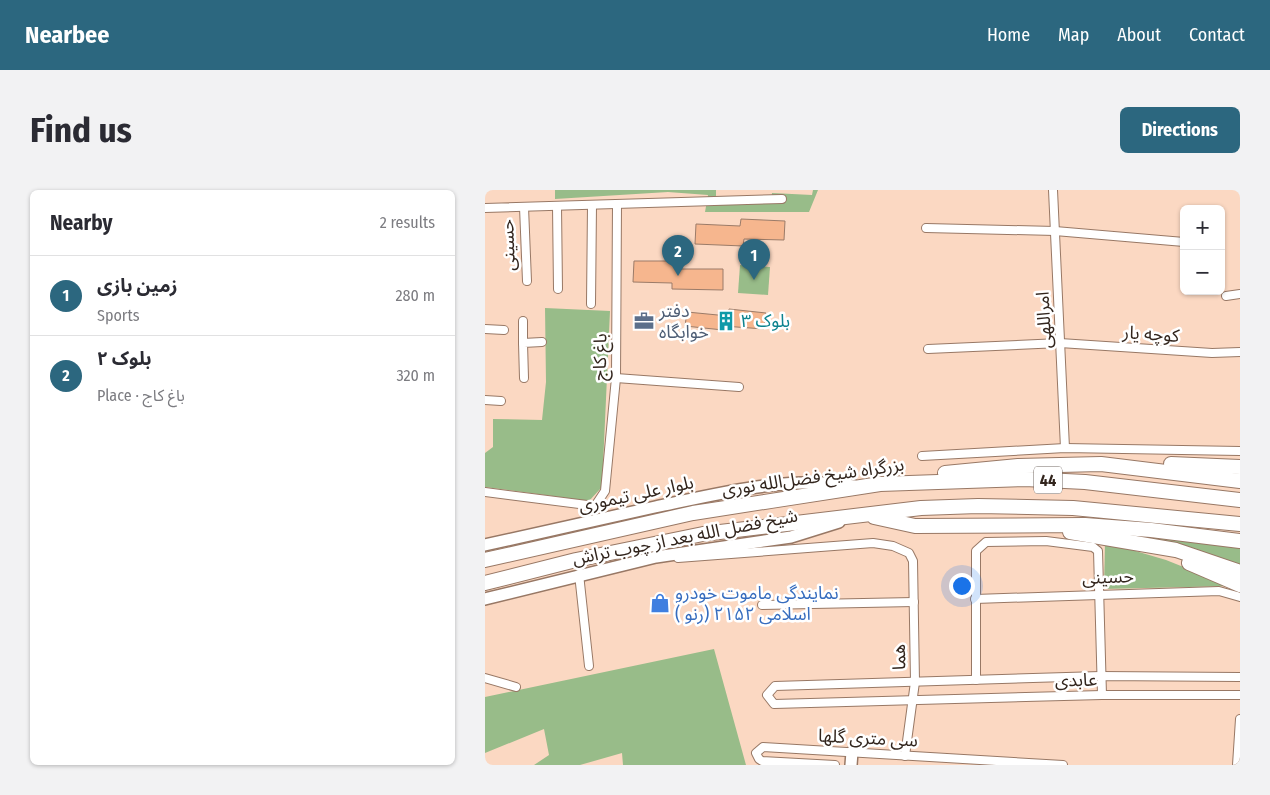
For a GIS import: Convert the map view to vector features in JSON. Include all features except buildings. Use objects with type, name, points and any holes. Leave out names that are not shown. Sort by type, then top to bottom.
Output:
[{"type":"highway","points":[[879,484],[972,470],[1154,463],[1240,467]]},
{"type":"highway","points":[[1101,464],[1237,480]]},
{"type":"highway","name":"بزرگراه شیخ فضل‌الله نوری","points":[[485,560],[693,513],[855,486],[879,484],[1025,479],[1085,482],[1240,500]]},
{"type":"highway","name":"44","points":[[485,583],[576,560],[703,534],[861,514],[968,506],[1064,507],[1122,511],[1240,524]]},
{"type":"highway","points":[[861,514],[915,526],[1069,524],[1151,530],[1240,541]]},
{"type":"highway","points":[[1035,525],[1176,550],[1240,572]]},
{"type":"highway","points":[[1125,542],[1173,557],[1240,586]]},
{"type":"street","name":"امراللهی","points":[[1053,190],[1065,448]]},
{"type":"street","points":[[485,208],[782,199]]},
{"type":"street","name":"باغ کاج","points":[[485,492],[595,506],[605,491],[616,378],[617,204]]},
{"type":"street","points":[[591,304],[592,205]]},
{"type":"street","points":[[557,206],[558,289]]},
{"type":"street","name":"حسینی","points":[[524,207],[527,281]]},
{"type":"street","points":[[926,228],[1055,231],[1180,242]]},
{"type":"street","points":[[1226,296],[1240,294]]},
{"type":"street","points":[[523,321],[525,378]]},
{"type":"street","points":[[485,329],[504,330]]},
{"type":"street","points":[[523,342],[542,342]]},
{"type":"street","name":"کوچه یار","points":[[928,349],[1060,343],[1212,353],[1240,352]]},
{"type":"street","points":[[616,378],[739,388]]},
{"type":"street","points":[[485,400],[501,400]]},
{"type":"street","points":[[922,456],[1065,448],[1240,451]]},
{"type":"street","name":"بلوار علی تیموری","points":[[485,545],[696,498],[801,482],[833,482],[855,486]]},
{"type":"street","name":"شیخ فضل الله بعد از چوب تراش","points":[[485,599],[579,574],[656,557],[791,538],[861,514]]},
{"type":"street","points":[[976,680],[976,551],[986,542],[1046,541],[1093,547],[1099,551],[1101,695]]},
{"type":"street","name":"هما","points":[[656,557],[692,558],[873,543],[903,549],[911,557],[914,602],[915,682],[905,756]]},
{"type":"street","points":[[579,574],[589,666]]},
{"type":"street","name":"حسینی","points":[[975,599],[1219,591],[1240,597]]},
{"type":"street","points":[[762,605],[914,602]]},
{"type":"street","name":"عابدی","points":[[1240,677],[1100,676],[775,686],[767,694],[774,704],[913,698],[1240,695]]},
{"type":"street","points":[[485,678],[516,686]]},
{"type":"street","points":[[1237,765],[1240,719]]},
{"type":"street","name":"سی متری گلها","points":[[835,765],[762,760],[759,759],[756,753],[763,747],[1063,765]]},
{"type":"street","points":[[851,765],[852,752]]},
{"type":"green space","points":[[555,190],[716,190],[716,197],[771,203],[772,193],[812,195],[813,190],[818,190],[809,212],[705,212],[708,195],[668,192],[555,199]]},
{"type":"green space","points":[[740,265],[770,267],[768,295],[738,293]]},
{"type":"green space","points":[[545,308],[610,311],[602,487],[589,501],[485,487],[485,453],[493,447],[493,419],[542,420],[546,382]]},
{"type":"green space","points":[[1100,528],[1240,543],[1240,566]]},
{"type":"green space","points":[[1105,542],[1166,560],[1231,586],[1104,589]]},
{"type":"green space","points":[[714,649],[746,765],[623,765],[622,753],[580,765],[534,765],[549,755],[544,729],[485,753],[485,697]]},
{"type":"place","name":"بلوک ۲","points":[[678,276]]},
{"type":"place","name":"زمین بازی","points":[[754,280]]},
{"type":"place","name":"دفتر خوابگاه","points":[[644,321]]},
{"type":"place","name":"بلوک ۳","points":[[726,321]]},
{"type":"place","name":"نمایندگی ماموت خودرو ( رنو) اسلامی ۲۱۵۲","points":[[660,603]]}]
